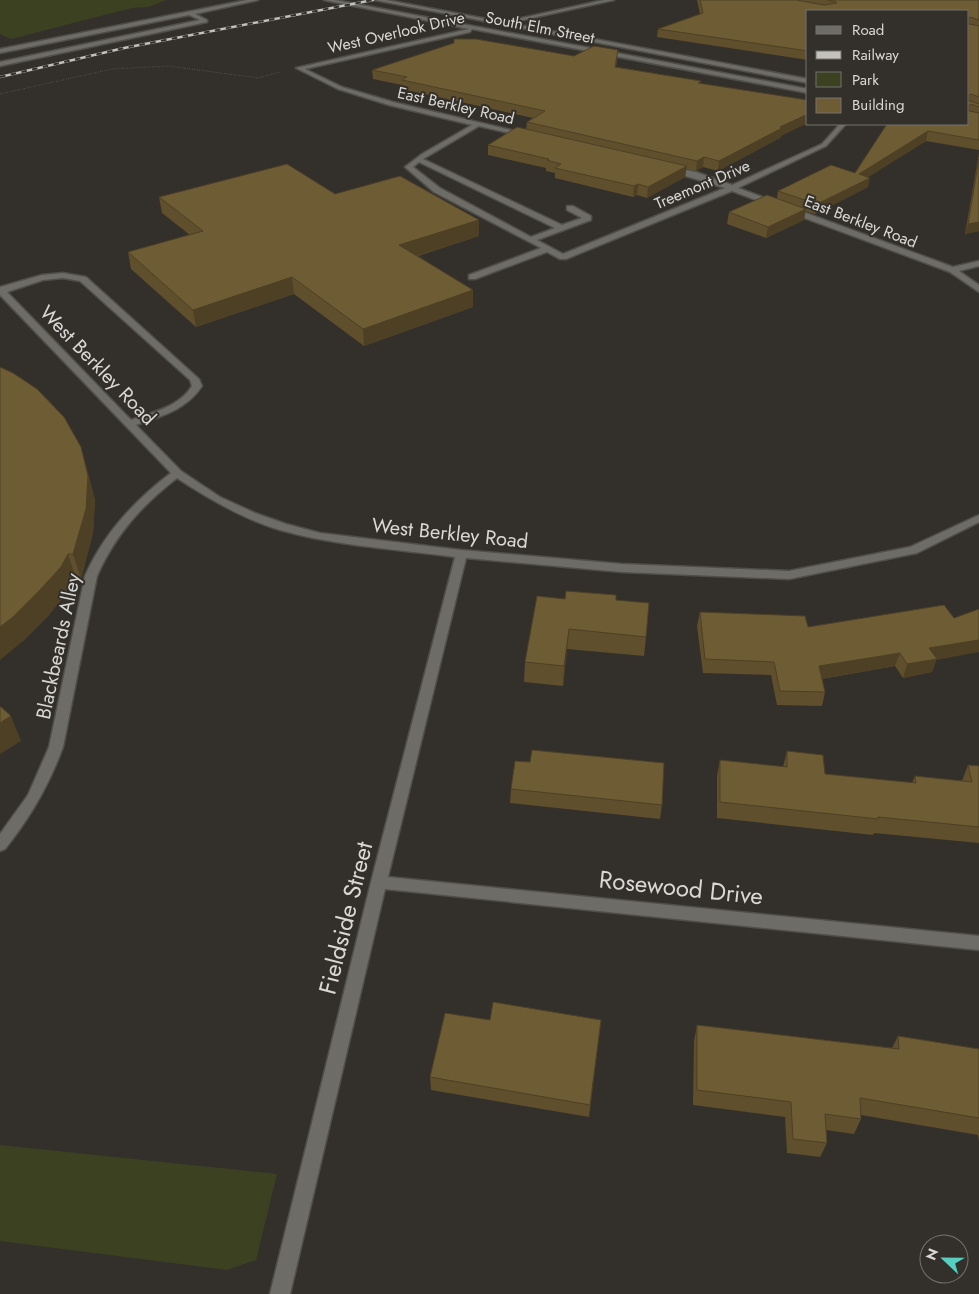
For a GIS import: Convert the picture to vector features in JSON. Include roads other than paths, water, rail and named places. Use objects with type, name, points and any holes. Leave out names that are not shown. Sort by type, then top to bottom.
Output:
[{"type":"street","points":[[0,52],[255,0]]},
{"type":"street","name":"South Elm Street","points":[[326,0],[806,90]]},
{"type":"street","name":"South Elm Street","points":[[378,0],[806,81]]},
{"type":"street","name":"West Overlook Drive","points":[[299,68],[610,0]]},
{"type":"street","points":[[0,64],[205,21],[189,13]]},
{"type":"street","points":[[669,65],[680,58]]},
{"type":"street","name":"East Berkley Road","points":[[299,68],[340,88],[391,104],[534,137]]},
{"type":"street","points":[[478,124],[418,159],[409,167],[437,190],[546,248]]},
{"type":"street","name":"Treemont Drive","points":[[546,248],[563,257],[732,188],[824,145],[842,125]]},
{"type":"street","points":[[418,159],[562,228]]},
{"type":"street","name":"East Berkley Road","points":[[665,167],[693,174],[953,270]]},
{"type":"street","points":[[530,240],[588,218],[570,208]]},
{"type":"street","points":[[472,277],[546,248]]},
{"type":"street","points":[[953,270],[979,263]]},
{"type":"street","points":[[953,270],[979,288]]},
{"type":"street","points":[[1,290],[50,276],[64,275],[83,279],[194,379],[196,386],[193,394],[184,401],[128,424]]},
{"type":"street","name":"West Berkley Road","points":[[1,290],[177,473],[216,499],[251,515],[282,527],[320,536],[461,554],[622,568],[789,575],[913,550],[979,518]]},
{"type":"street","name":"Blackbeards Alley","points":[[0,845],[35,798],[56,747],[91,576],[98,559],[104,547],[128,515],[156,489],[177,473]]},
{"type":"street","name":"Fieldside Street","points":[[280,1294],[379,882],[461,554]]},
{"type":"street","name":"Rosewood Drive","points":[[379,882],[979,943]]},
{"type":"railway","points":[[0,77],[124,48],[373,0]]}]
